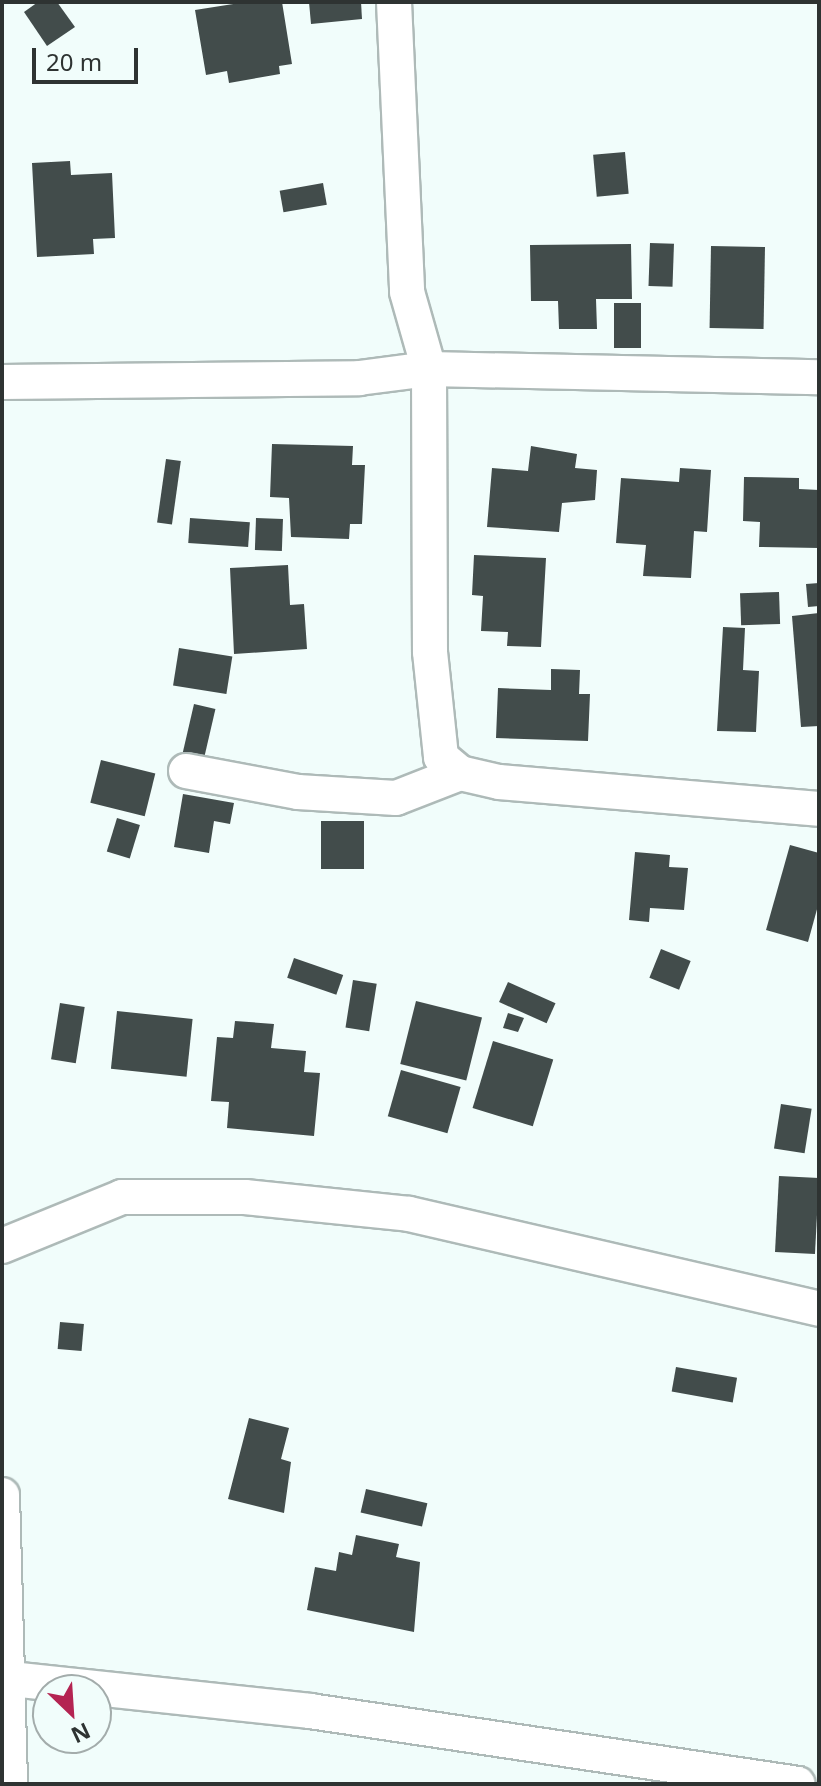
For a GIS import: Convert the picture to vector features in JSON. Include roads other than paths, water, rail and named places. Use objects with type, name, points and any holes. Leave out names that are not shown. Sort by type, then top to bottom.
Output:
[{"type":"street","points":[[394,2],[407,292],[429,369],[435,720],[441,757],[460,773]]},
{"type":"street","points":[[2,382],[359,378],[429,369],[819,377]]},
{"type":"street","points":[[186,771],[298,792],[396,798],[460,773],[819,809]]},
{"type":"street","points":[[2,1246],[122,1197],[245,1197],[409,1214],[819,1309]]},
{"type":"street","points":[[2,1495],[10,1784]]},
{"type":"street","points":[[6,1678],[310,1711],[798,1784]]}]
